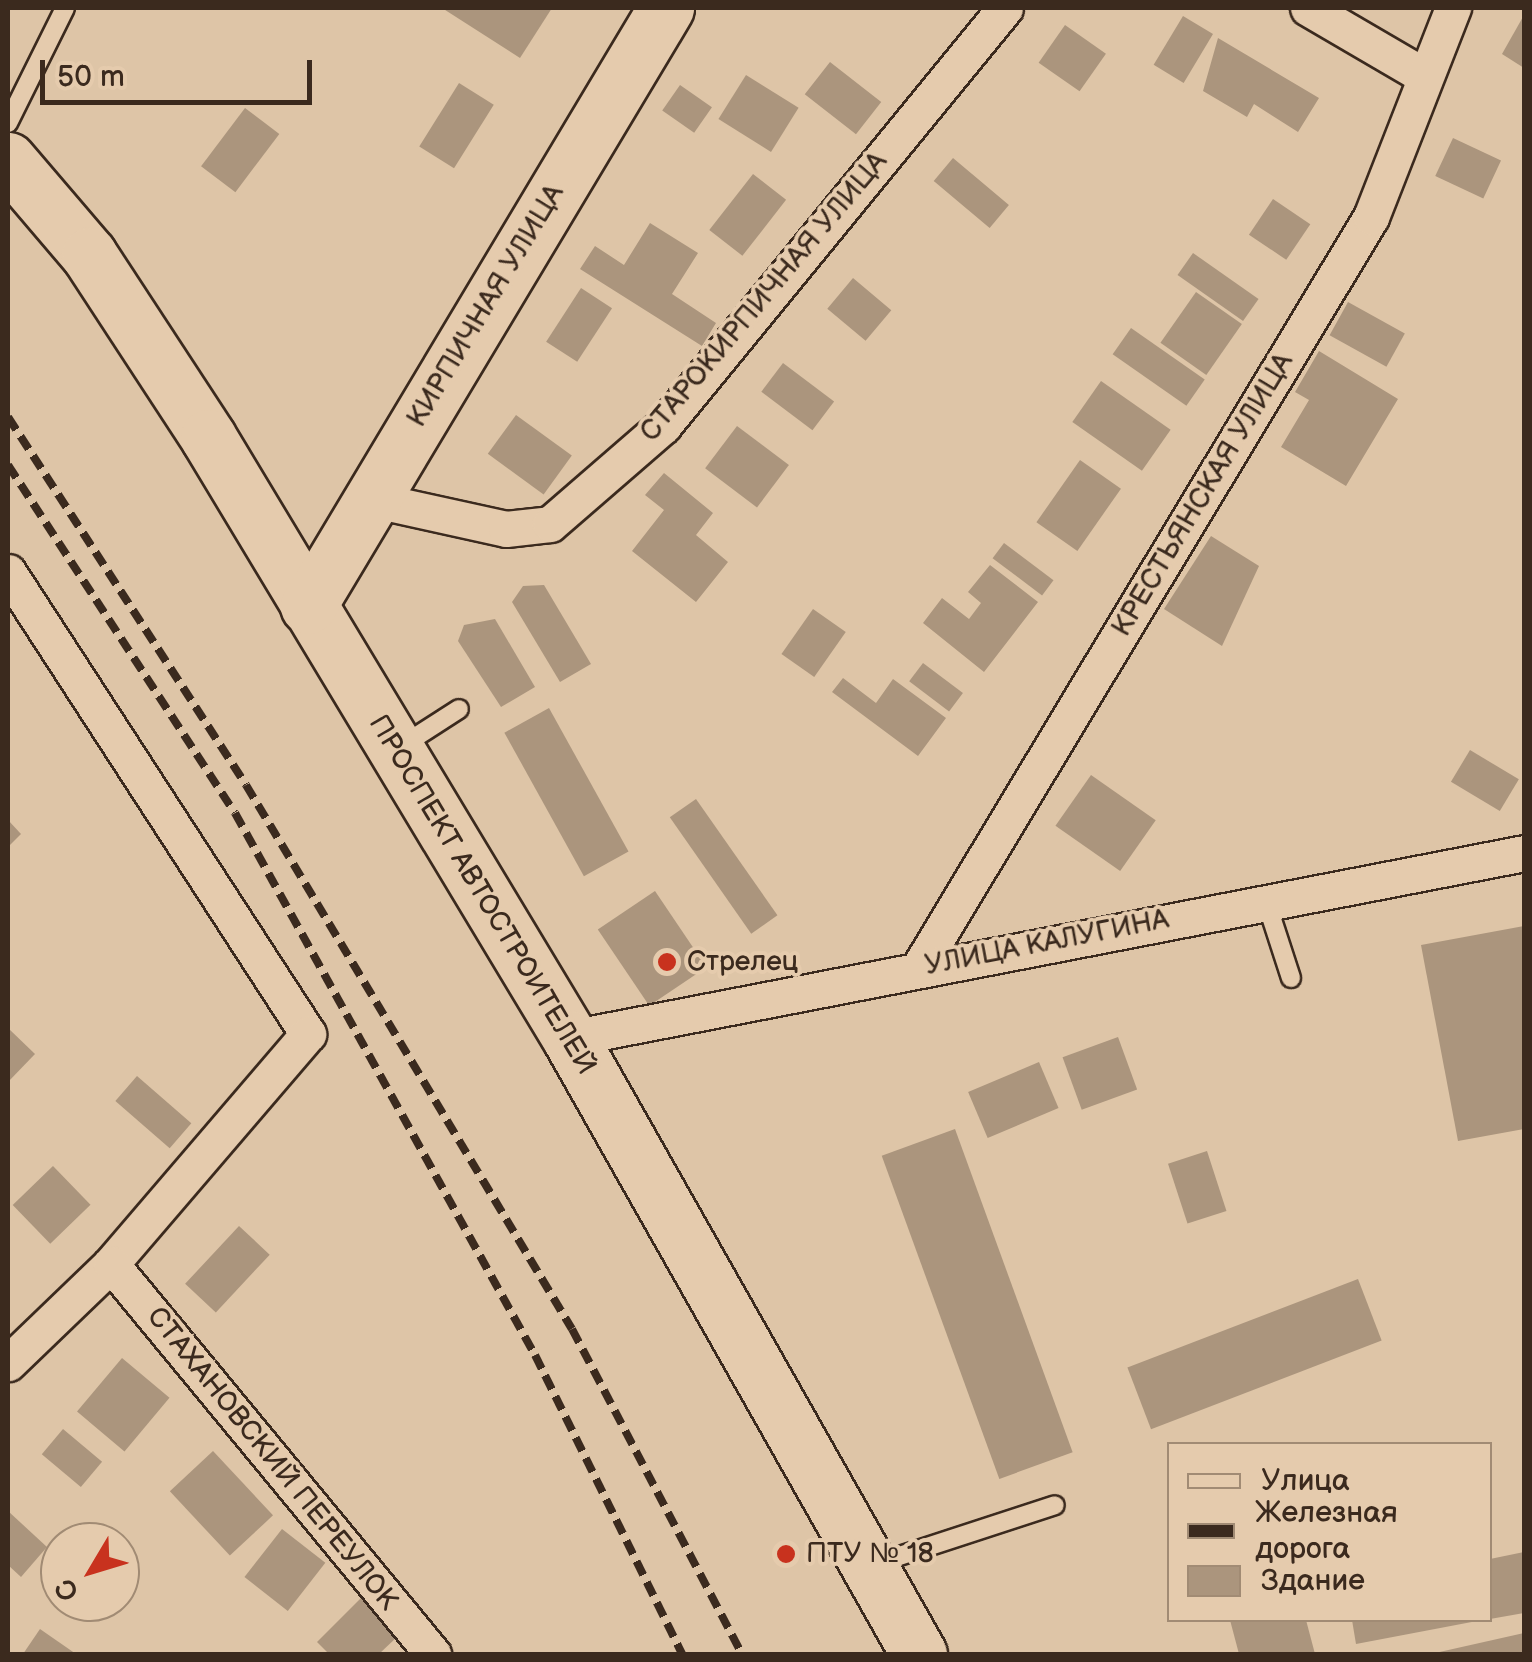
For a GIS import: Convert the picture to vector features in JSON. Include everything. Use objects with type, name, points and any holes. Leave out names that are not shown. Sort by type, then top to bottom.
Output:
[{"type":"highway","name":"КИРПИЧНАЯ УЛИЦА","points":[[308,606],[666,8]]},
{"type":"highway","name":"ПРОСПЕКТ АВТОСТРОИТЕЛЕЙ","points":[[8,160],[89,255],[308,606],[570,1038],[919,1654]]},
{"type":"street","name":"СТАРОКИРПИЧНАЯ УЛИЦА","points":[[370,499],[506,529],[550,524],[664,426],[1005,8]]},
{"type":"street","points":[[1308,8],[1421,74]]},
{"type":"street","name":"КРЕСТЬЯНСКАЯ УЛИЦА","points":[[920,966],[1370,217],[1421,74],[1453,8]]},
{"type":"street","points":[[8,572],[308,1034],[112,1264],[8,1364]]},
{"type":"street","name":"УЛИЦА КАЛУГИНА","points":[[570,1038],[920,966],[1524,853]]},
{"type":"street","name":"СТАХАНОВСКИЙ ПЕРЕУЛОК","points":[[112,1264],[433,1654]]},
{"type":"lane","points":[[8,122],[66,8]]},
{"type":"lane","points":[[395,750],[458,709]]},
{"type":"lane","points":[[1266,902],[1291,978]]},
{"type":"lane","points":[[868,1566],[1055,1504]]},
{"type":"building","points":[[442,8],[552,8],[520,58]]},
{"type":"building","points":[[1524,15],[1524,68],[1502,54]]},
{"type":"building","points":[[1183,16],[1213,34],[1184,83],[1154,65]]},
{"type":"building","points":[[1065,25],[1106,54],[1080,91],[1039,63]]},
{"type":"building","points":[[1218,38],[1319,98],[1298,132],[1254,104],[1247,117],[1203,91]]},
{"type":"building","points":[[830,62],[881,102],[856,134],[805,94]]},
{"type":"building","points":[[746,75],[799,108],[771,152],[718,119]]},
{"type":"building","points":[[459,83],[494,105],[454,168],[419,147]]},
{"type":"building","points":[[680,85],[712,107],[694,133],[662,110]]},
{"type":"building","points":[[245,108],[279,134],[235,192],[201,166]]},
{"type":"building","points":[[1453,138],[1501,160],[1483,198],[1435,176]]},
{"type":"building","points":[[953,158],[1009,205],[990,228],[934,181]]},
{"type":"building","points":[[753,174],[786,200],[742,256],[709,230]]},
{"type":"building","points":[[1273,199],[1310,224],[1286,260],[1249,235]]},
{"type":"building","points":[[650,223],[698,253],[672,294],[716,323],[702,346],[580,269],[595,246],[624,265]]},
{"type":"building","points":[[1193,253],[1259,299],[1243,321],[1178,275]]},
{"type":"building","points":[[853,278],[891,310],[866,341],[827,309]]},
{"type":"building","points":[[581,288],[612,308],[577,362],[546,342]]},
{"type":"building","points":[[1196,292],[1242,324],[1206,375],[1160,343]]},
{"type":"building","points":[[1348,302],[1405,334],[1386,367],[1330,335]]},
{"type":"building","points":[[1131,328],[1205,380],[1186,406],[1113,354]]},
{"type":"building","points":[[1319,351],[1398,399],[1346,486],[1281,447],[1309,400],[1295,392]]},
{"type":"building","points":[[783,363],[834,402],[812,430],[761,392]]},
{"type":"building","points":[[1101,381],[1171,430],[1142,471],[1072,422]]},
{"type":"building","points":[[516,415],[572,456],[544,494],[488,454]]},
{"type":"building","points":[[737,426],[789,465],[757,507],[705,468]]},
{"type":"building","points":[[1080,460],[1121,489],[1077,551],[1036,522]]},
{"type":"building","points":[[664,473],[713,513],[696,535],[728,562],[696,602],[632,551],[664,510],[645,495]]},
{"type":"building","points":[[1211,536],[1259,566],[1222,646],[1164,609]]},
{"type":"building","points":[[1004,543],[1054,580],[1042,595],[993,558]]},
{"type":"building","points":[[990,565],[1038,602],[984,672],[923,623],[942,598],[969,619],[981,603],[968,592]]},
{"type":"building","points":[[544,585],[591,664],[560,682],[512,602],[523,586]]},
{"type":"building","points":[[813,609],[846,632],[814,677],[781,654]]},
{"type":"building","points":[[495,619],[535,687],[501,707],[458,641],[464,625]]},
{"type":"building","points":[[923,663],[963,693],[949,711],[909,681]]},
{"type":"building","points":[[843,678],[876,703],[893,679],[946,718],[918,756],[832,692]]},
{"type":"building","points":[[549,708],[629,851],[584,876],[504,733]]},
{"type":"building","points":[[1470,750],[1519,779],[1500,811],[1451,782]]},
{"type":"building","points":[[1091,775],[1156,820],[1120,871],[1055,826]]},
{"type":"building","points":[[696,799],[777,915],[751,934],[670,817]]},
{"type":"building","points":[[8,820],[21,834],[8,847]]},
{"type":"building","points":[[655,891],[706,967],[649,1006],[598,930]]},
{"type":"building","points":[[1524,926],[1524,1129],[1458,1141],[1421,945]]},
{"type":"building","points":[[8,1028],[35,1054],[8,1082]]},
{"type":"building","points":[[1118,1037],[1137,1090],[1082,1110],[1063,1057]]},
{"type":"building","points":[[1039,1062],[1059,1108],[988,1138],[968,1092]]},
{"type":"building","points":[[137,1076],[191,1123],[170,1148],[115,1101]]},
{"type":"building","points":[[955,1129],[1073,1452],[999,1479],[882,1156]]},
{"type":"building","points":[[1207,1151],[1226,1211],[1187,1224],[1168,1164]]},
{"type":"building","points":[[53,1166],[91,1205],[50,1244],[13,1205]]},
{"type":"building","points":[[239,1226],[270,1255],[216,1312],[185,1284]]},
{"type":"building","points":[[1358,1279],[1382,1341],[1151,1429],[1127,1368]]},
{"type":"building","points":[[122,1358],[169,1398],[124,1451],[77,1412]]},
{"type":"building","points":[[63,1429],[102,1462],[81,1487],[42,1454]]},
{"type":"building","points":[[213,1451],[273,1515],[230,1556],[170,1491]]},
{"type":"building","points":[[8,1511],[40,1541],[40,1555],[21,1577],[8,1565]]},
{"type":"building","points":[[282,1529],[325,1563],[288,1611],[244,1577]]},
{"type":"building","points":[[1524,1552],[1524,1613],[1492,1619],[1492,1559]]},
{"type":"building","points":[[361,1598],[398,1636],[379,1654],[329,1654],[317,1642]]},
{"type":"building","points":[[1231,1622],[1307,1622],[1315,1654],[1239,1654]]},
{"type":"building","points":[[1352,1622],[1472,1622],[1356,1644]]},
{"type":"building","points":[[40,1629],[76,1654],[23,1654]]},
{"type":"building","points":[[1524,1633],[1524,1654],[1435,1654],[1435,1653]]},
{"type":"railway","points":[[8,417],[246,785],[572,1329],[742,1654]]},
{"type":"railway","points":[[8,465],[235,813],[535,1355],[682,1654]]},
{"type":"place","name":"Стрелец","points":[[667,962]]},
{"type":"place","name":"ПТУ № 18","points":[[786,1554]]}]
